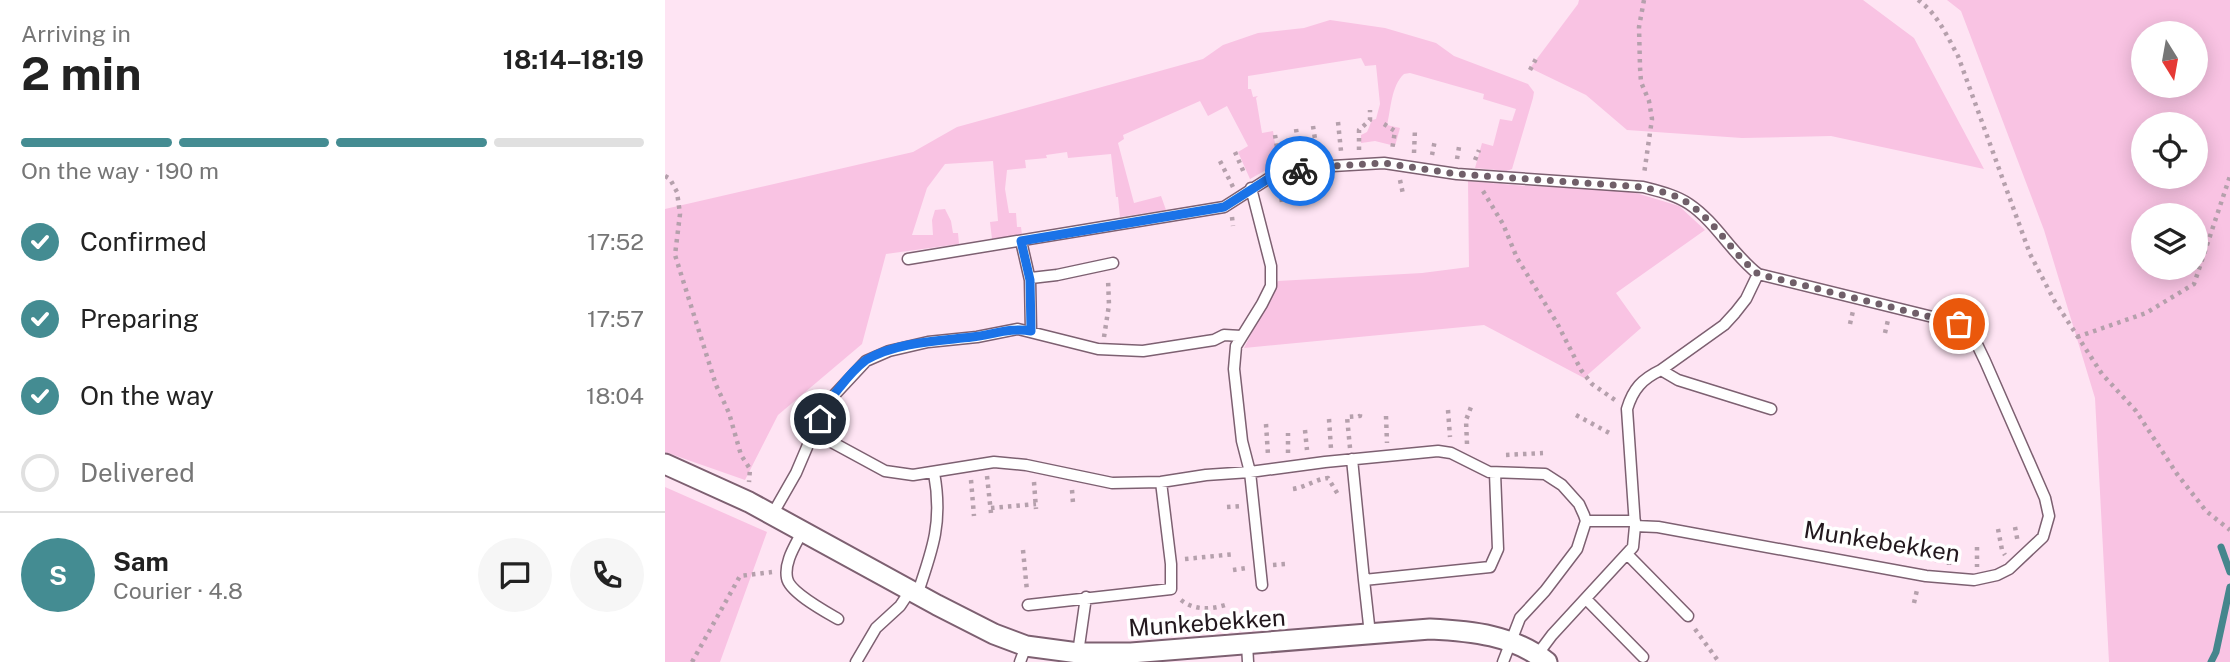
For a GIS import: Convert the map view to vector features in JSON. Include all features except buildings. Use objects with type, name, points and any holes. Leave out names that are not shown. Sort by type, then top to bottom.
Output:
[{"type":"street","name":"Munkebekken","points":[[665,464],[748,502],[994,634],[1023,654],[1248,653],[1370,634],[1430,629],[1470,631],[1511,642],[1542,659]]},
{"type":"lane","points":[[908,259],[1224,207],[1271,177],[1315,167],[1384,163],[1468,174],[1643,187],[1687,202],[1703,215],[1758,274],[1746,299],[1724,325],[1638,384],[1630,396],[1627,408]]},
{"type":"lane","name":"Munkebekken","points":[[1251,188],[1271,266],[1271,286],[1236,346],[1234,369],[1242,441],[1250,472],[1262,585]]},
{"type":"lane","points":[[1021,241],[1030,280],[1031,331]]},
{"type":"lane","points":[[1030,280],[1110,264]]},
{"type":"lane","name":"Munkebekken","points":[[1635,524],[1926,576],[1973,580],[1997,575],[2008,569],[2043,537],[2049,516],[2045,498],[1985,361],[1969,331],[1953,322],[1758,274]]},
{"type":"lane","points":[[772,515],[796,473],[825,405],[866,361],[889,351],[1018,328],[1102,349],[1143,351],[1214,340],[1224,335],[1241,336]]},
{"type":"lane","points":[[1661,370],[1678,380],[1771,408]]},
{"type":"lane","name":"Munkebekken","points":[[1542,659],[1552,635],[1633,547],[1635,524],[1627,408]]},
{"type":"lane","points":[[815,433],[885,471],[913,475],[986,463],[1033,467],[1112,483],[1161,482],[1438,451],[1451,453],[1489,472],[1545,474],[1562,485],[1572,496],[1586,521],[1577,549],[1545,592],[1520,618],[1503,662]]},
{"type":"lane","points":[[1352,459],[1370,634]]},
{"type":"lane","points":[[856,662],[876,628],[914,593],[926,569],[938,524],[939,498],[934,473]]},
{"type":"lane","points":[[1364,580],[1490,566],[1498,549],[1495,473]]},
{"type":"lane","points":[[1028,605],[1171,589],[1161,482]]},
{"type":"lane","points":[[1586,521],[1635,524]]},
{"type":"lane","points":[[802,532],[790,555],[786,570],[788,583],[838,619]]},
{"type":"lane","points":[[1626,554],[1688,615]]},
{"type":"lane","points":[[1078,653],[1086,597]]},
{"type":"lane","points":[[1585,599],[1643,657]]},
{"type":"path","points":[[1643,187],[1652,119],[1649,101],[1641,82],[1639,27],[1644,0]]},
{"type":"path","points":[[1917,0],[1927,3],[1958,56],[2030,254],[2054,300],[2102,374],[2136,411],[2177,474],[2206,511],[2230,530]]},
{"type":"path","points":[[1530,70],[1537,57]]},
{"type":"path","points":[[1358,142],[1359,130],[1370,120],[1370,110]]},
{"type":"path","points":[[1338,122],[1341,148]]},
{"type":"path","points":[[1384,124],[1395,131],[1393,148]]},
{"type":"path","points":[[1313,126],[1317,152]]},
{"type":"path","points":[[1296,129],[1300,154]]},
{"type":"path","points":[[1414,150],[1415,129]]},
{"type":"path","points":[[1275,135],[1279,156]]},
{"type":"path","points":[[1433,153],[1435,140]]},
{"type":"path","points":[[1457,158],[1459,147]]},
{"type":"path","points":[[1475,160],[1479,150]]},
{"type":"path","points":[[1235,152],[1245,174]]},
{"type":"path","points":[[1220,161],[1231,182]]},
{"type":"path","points":[[1468,174],[1488,197],[1517,258],[1557,323],[1581,370],[1592,384],[1627,408]]},
{"type":"path","points":[[665,176],[670,179],[677,192],[680,214],[675,255],[716,385],[729,413],[741,455],[750,469],[748,502]]},
{"type":"path","points":[[2077,337],[2146,313],[2194,284],[2230,176]]},
{"type":"path","points":[[1102,349],[1109,305],[1110,264]]},
{"type":"path","points":[[1468,443],[1466,420],[1471,407]]},
{"type":"path","points":[[1448,410],[1450,438]]},
{"type":"path","points":[[1349,444],[1347,417],[1360,416],[1360,411]]},
{"type":"path","points":[[1576,415],[1629,443]]},
{"type":"path","points":[[1385,416],[1387,439]]},
{"type":"path","points":[[1329,419],[1331,446]]},
{"type":"path","points":[[1266,424],[1268,454]]},
{"type":"path","points":[[1305,430],[1307,448]]},
{"type":"path","points":[[1287,450],[1288,433]]},
{"type":"path","points":[[1504,455],[1543,453]]},
{"type":"path","points":[[986,463],[991,511],[1036,507],[1033,467]]},
{"type":"path","points":[[970,465],[974,516]]},
{"type":"path","points":[[1293,489],[1304,488],[1320,479],[1328,478],[1343,502]]},
{"type":"path","points":[[2015,527],[2017,541]]},
{"type":"path","points":[[1998,529],[2002,550]]},
{"type":"path","points":[[1936,545],[1937,563]]},
{"type":"path","points":[[1948,545],[1949,562]]},
{"type":"path","points":[[1977,547],[1977,563]]},
{"type":"path","points":[[1023,550],[1028,605]]},
{"type":"path","points":[[1170,558],[1188,559],[1235,554]]},
{"type":"path","points":[[692,662],[740,576],[786,570]]},
{"type":"path","points":[[1171,589],[1182,602],[1196,607],[1212,610],[1225,605]]},
{"type":"path","points":[[1688,615],[1692,626],[1720,662]]},
{"type":"shaded area","points":[[1579,0],[1863,0],[1914,38],[1984,169],[1831,136],[1742,138],[1627,130],[1586,95],[1530,68]]},
{"type":"shaded area","points":[[1947,0],[2230,0],[2230,662],[2109,662],[2095,398],[2044,230],[1961,11]]},
{"type":"shaded area","points":[[1330,20],[1385,28],[1436,43],[1454,56],[1528,84],[1534,92],[1533,98],[1512,169],[1507,171],[1475,168],[1482,143],[1493,146],[1500,119],[1512,121],[1516,109],[1483,99],[1484,94],[1410,73],[1404,74],[1400,79],[1392,98],[1387,125],[1400,128],[1395,146],[1375,141],[1361,143],[1361,135],[1367,132],[1372,120],[1376,119],[1380,104],[1376,65],[1365,66],[1361,58],[1248,76],[1248,89],[1251,89],[1253,97],[1258,96],[1256,98],[1262,133],[1273,131],[1279,168],[1266,170],[1250,179],[1238,152],[1248,146],[1227,106],[1208,116],[1200,101],[1123,135],[1124,139],[1118,143],[1134,203],[1161,196],[1166,210],[1120,217],[1111,154],[1068,158],[1067,152],[1046,155],[1047,158],[1025,160],[1026,168],[1007,170],[1005,189],[1009,213],[1016,213],[1017,227],[1021,227],[1022,235],[992,239],[990,222],[998,221],[993,161],[945,164],[927,188],[912,235],[933,235],[932,220],[935,210],[945,209],[953,233],[958,233],[959,244],[886,254],[862,344],[778,415],[745,480],[665,452],[665,209],[913,152],[957,127],[1203,59],[1223,45],[1258,33],[1304,28]]},
{"type":"shaded area","points":[[1468,181],[1623,189],[1679,206],[1705,230],[1616,293],[1641,328],[1584,378],[1484,325],[1244,348],[1278,281],[1422,273],[1469,267]]},
{"type":"shaded area","points":[[665,487],[767,532],[720,662],[665,662]]},
{"type":"waterway","name":"Munkebekken","points":[[2221,547],[2230,572]]},
{"type":"waterway","name":"Munkebekken","points":[[2211,662],[2216,652],[2230,587]]},
{"type":"way so far","points":[[1300,171],[1315,167],[1384,163],[1457,174],[1643,187],[1687,202],[1703,215],[1758,274],[1959,324]]},
{"type":"route","points":[[820,419],[825,405],[846,379],[866,361],[889,351],[1018,328],[1031,331],[1030,280],[1021,241],[1224,207],[1271,177],[1300,171]]}]
